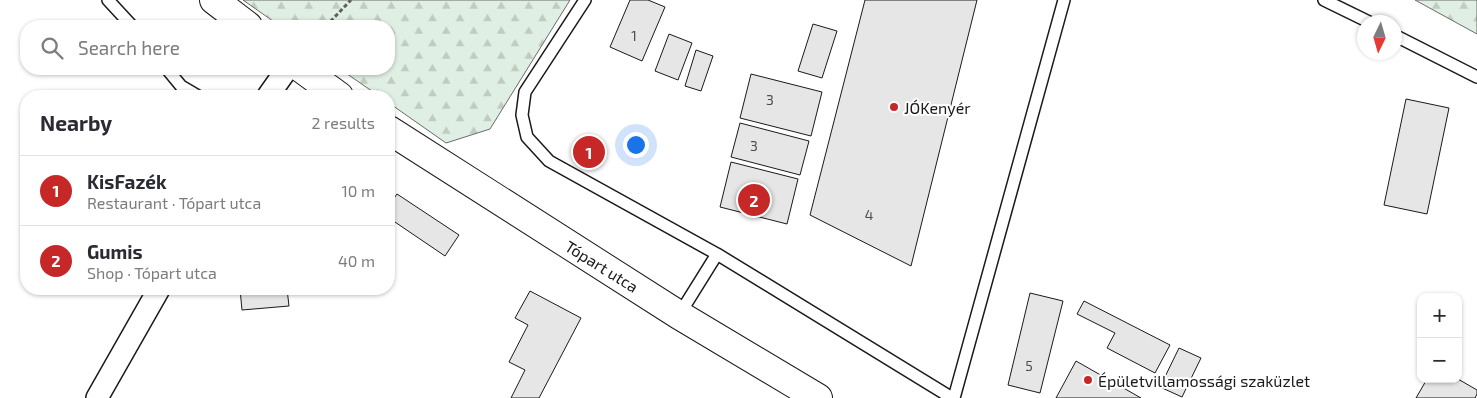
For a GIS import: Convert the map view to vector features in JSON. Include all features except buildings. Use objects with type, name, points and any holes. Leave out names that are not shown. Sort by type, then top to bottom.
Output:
[{"type":"main road","points":[[214,0],[240,20]]},
{"type":"main road","points":[[310,75],[332,90]]},
{"type":"main road","name":"Tópart utca","points":[[395,134],[679,315],[818,398]]},
{"type":"street","points":[[272,90],[283,75]]},
{"type":"street","points":[[97,398],[156,295]]},
{"type":"lane","points":[[108,0],[126,20]]},
{"type":"lane","points":[[585,0],[525,92],[522,115],[527,137],[549,161],[717,254],[953,398],[1064,0]]},
{"type":"lane","points":[[1324,0],[1357,16]]},
{"type":"lane","points":[[1402,39],[1477,77]]},
{"type":"lane","points":[[172,75],[188,90]]},
{"type":"lane","points":[[679,315],[717,254]]},
{"type":"path","points":[[332,20],[351,0]]},
{"type":"green space","points":[[243,0],[570,0],[490,129],[446,143],[395,107],[395,90],[370,90],[349,75],[395,75],[395,20],[271,20]]},
{"type":"green space","points":[[1415,0],[1477,0],[1477,34]]},
{"type":"place","name":"JÓKenyér","points":[[894,107]]},
{"type":"place","name":"KisFazék","points":[[589,152]]},
{"type":"place","name":"Gumis","points":[[754,200]]},
{"type":"place","name":"Épületvillamossági szaküzlet","points":[[1088,380]]}]
